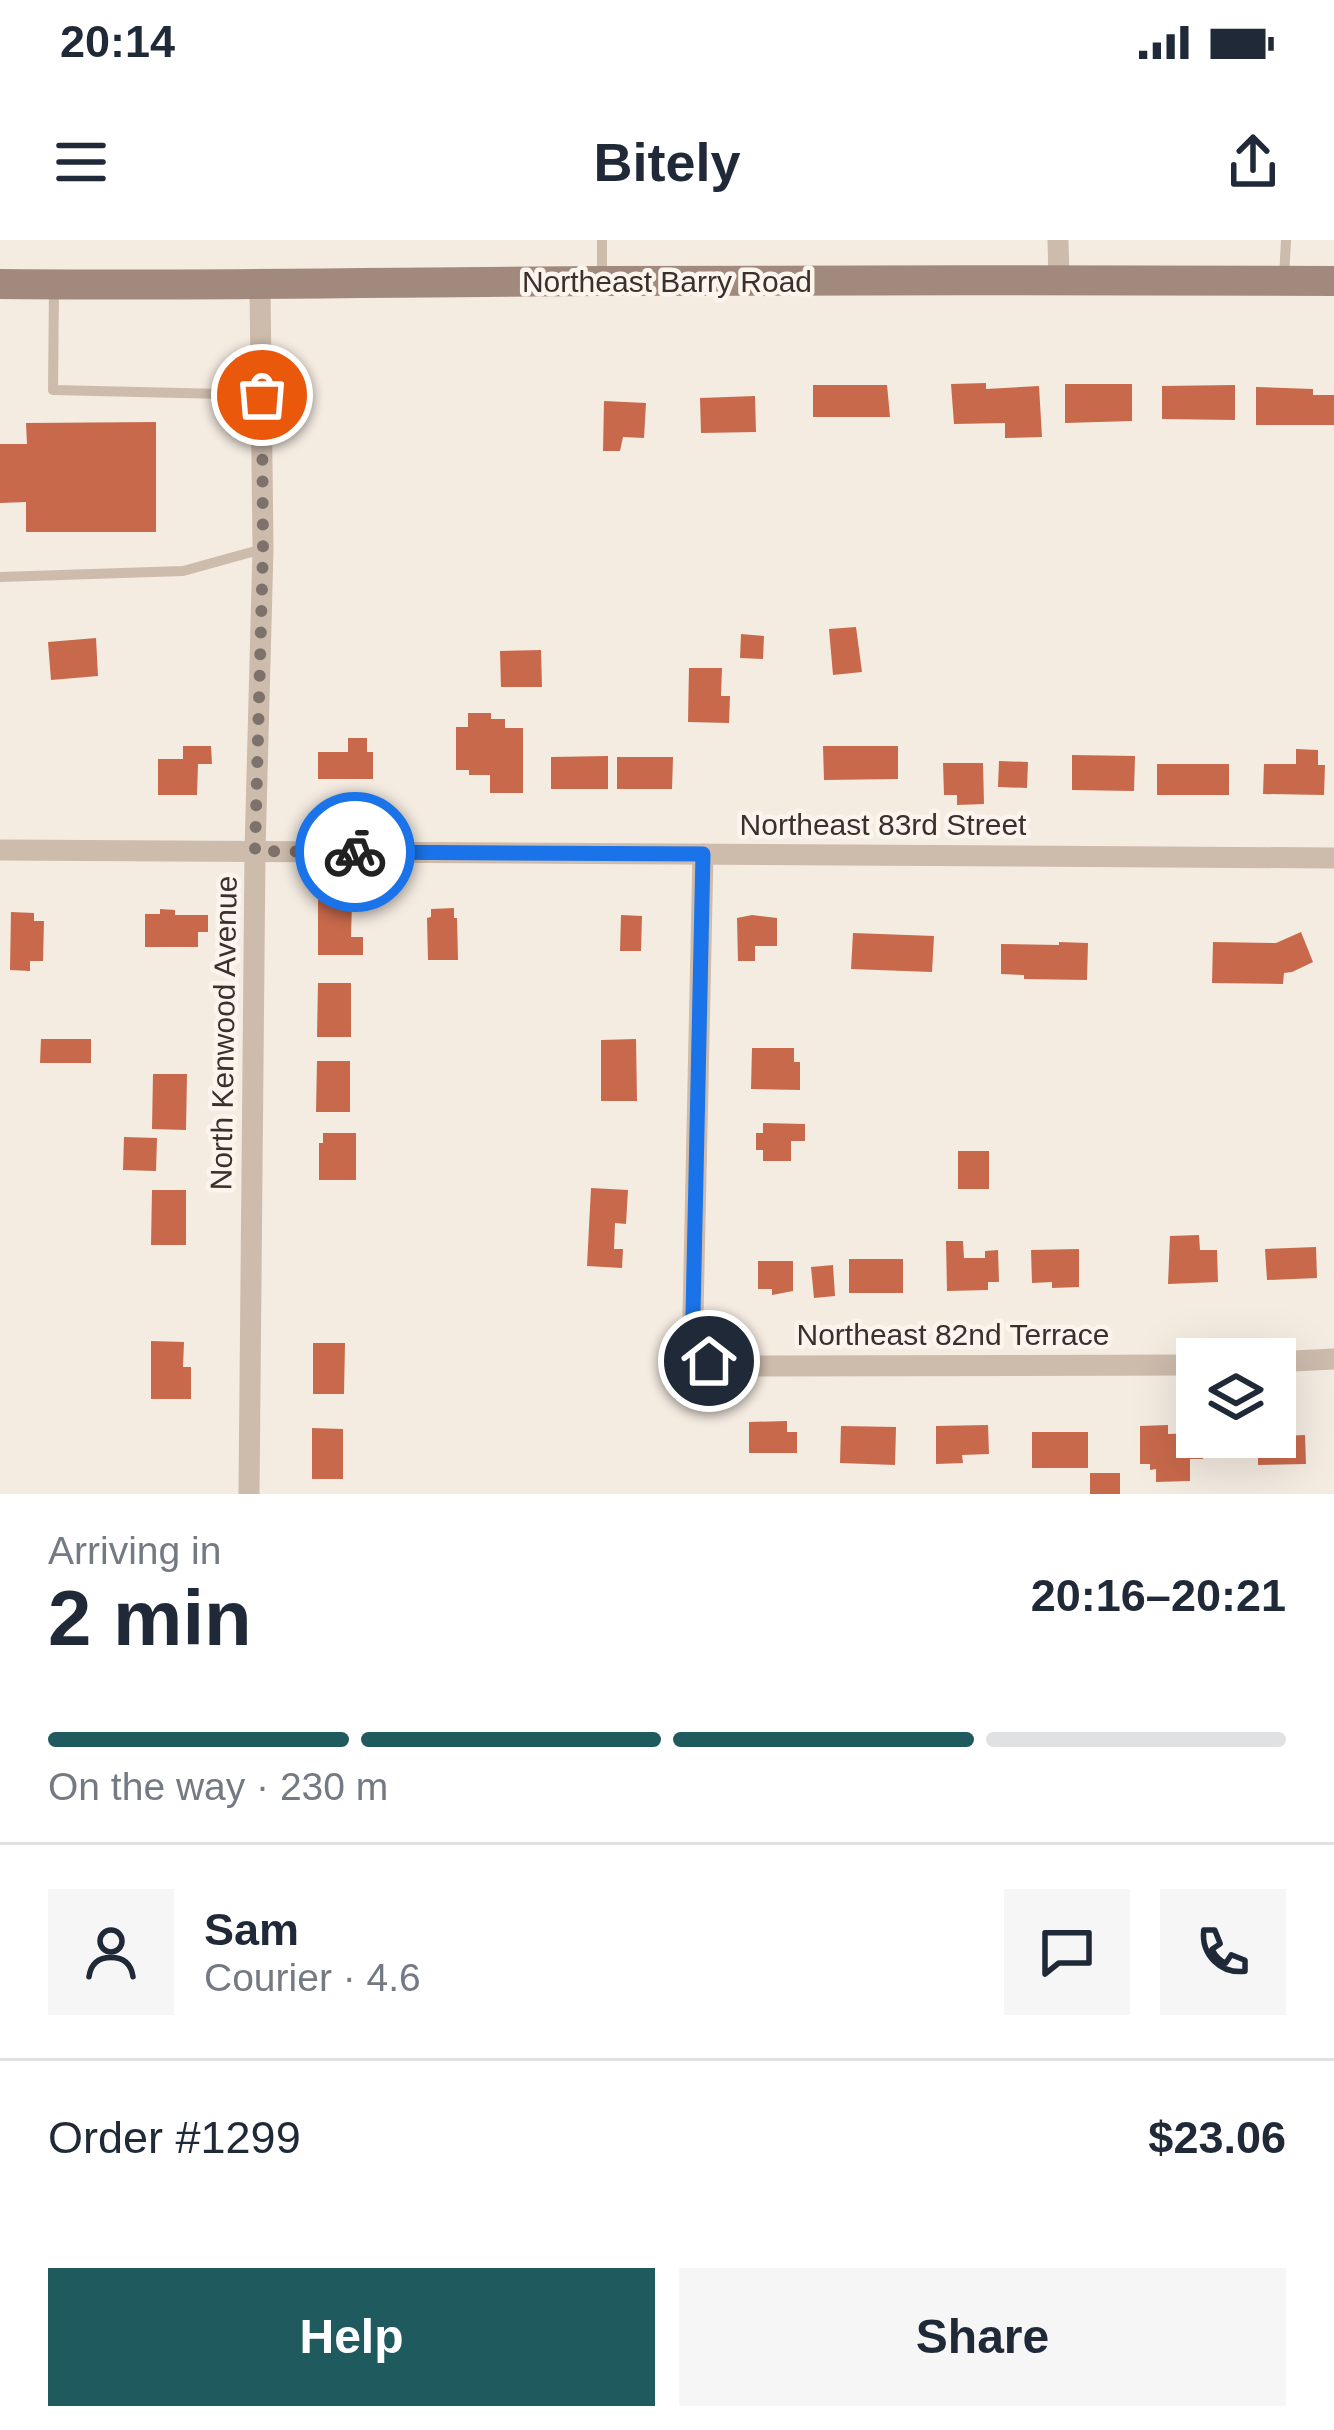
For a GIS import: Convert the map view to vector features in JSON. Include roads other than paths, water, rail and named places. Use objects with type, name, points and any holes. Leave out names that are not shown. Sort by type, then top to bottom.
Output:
[{"type":"main road","name":"Northeast Barry Road","points":[[0,284],[1334,281]]},
{"type":"street","points":[[1058,240],[1059,280]]},
{"type":"street","name":"North Kenwood Avenue","points":[[249,1494],[263,549],[260,286]]},
{"type":"street","name":"Northeast 83rd Street","points":[[0,850],[1334,858]]},
{"type":"street","name":"Northeast 82nd Terrace","points":[[703,854],[693,1314],[698,1342],[709,1361],[732,1366],[1176,1366]]},
{"type":"street","points":[[1296,1361],[1334,1359]]},
{"type":"lane","points":[[602,240],[602,281]]},
{"type":"lane","points":[[1284,281],[1286,240]]},
{"type":"lane","points":[[54,285],[53,390],[262,395]]},
{"type":"lane","points":[[0,578],[182,571],[263,549]]}]
